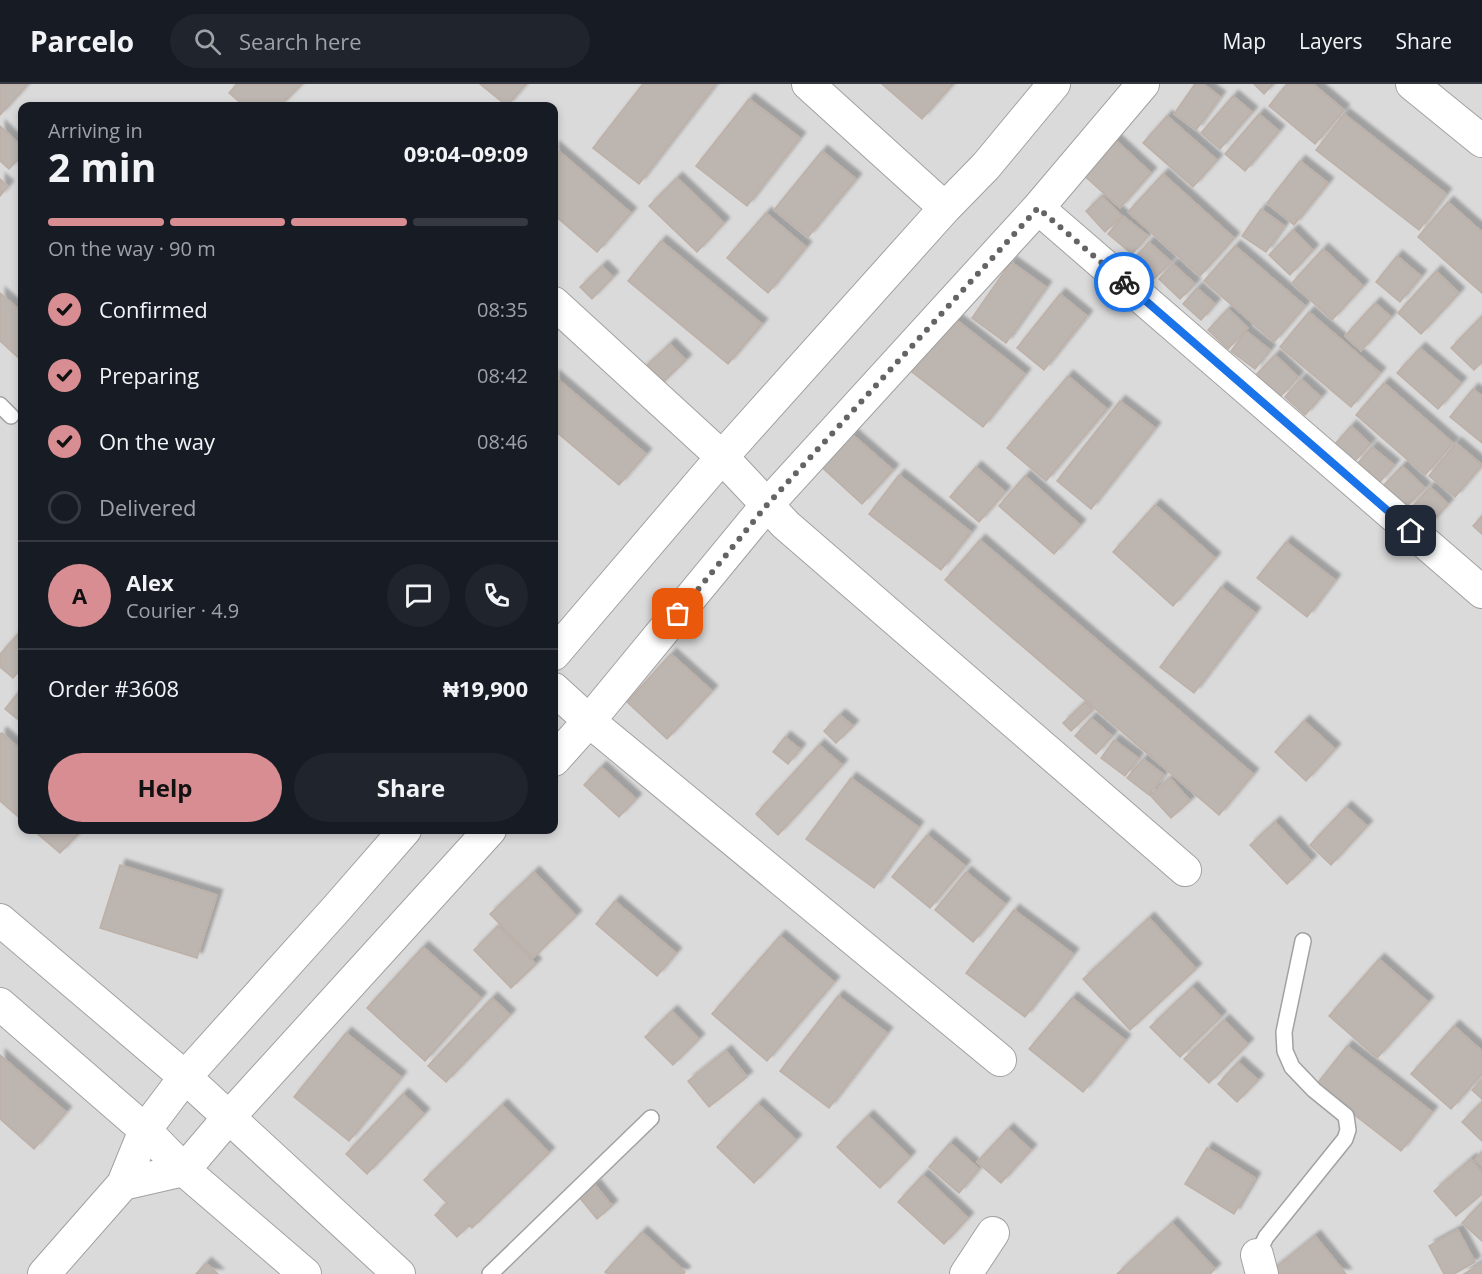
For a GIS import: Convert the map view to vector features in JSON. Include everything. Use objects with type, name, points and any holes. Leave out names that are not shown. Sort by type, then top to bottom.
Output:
[{"type":"street","points":[[808,84],[945,208]]},
{"type":"street","points":[[558,649],[722,457],[945,208],[986,166],[1053,84]]},
{"type":"street","points":[[558,756],[766,506],[1038,208],[1143,84]]},
{"type":"street","points":[[1412,84],[1482,141]]},
{"type":"street","points":[[1038,208],[1482,592]]},
{"type":"street","points":[[558,307],[722,457],[766,506],[1185,870]]},
{"type":"street","points":[[558,693],[589,721],[1000,1060]]},
{"type":"street","points":[[44,1274],[123,1184],[145,1130],[185,1077],[402,834]]},
{"type":"street","points":[[123,1184],[184,1170],[229,1117],[486,834]]},
{"type":"street","points":[[0,920],[185,1077],[399,1274]]},
{"type":"street","points":[[0,1004],[145,1130],[184,1170],[305,1274]]},
{"type":"street","points":[[966,1274],[993,1233]]},
{"type":"lane","points":[[1259,1264],[1266,1236],[1345,1139],[1348,1130],[1346,1116],[1314,1090],[1292,1068],[1285,1051],[1284,1032],[1303,941]]},
{"type":"lane","points":[[490,1274],[651,1118]]},
{"type":"shaded area","points":[[0,84],[1482,84],[1482,1274],[0,1274]]},
{"type":"building","points":[[0,84],[28,84],[0,115]]},
{"type":"building","points":[[237,84],[302,84],[284,102],[239,102],[229,93]]},
{"type":"building","points":[[480,84],[526,84],[510,102],[502,102]]},
{"type":"building","points":[[643,84],[716,84],[639,184],[593,148]]},
{"type":"building","points":[[882,84],[953,84],[922,119]]},
{"type":"building","points":[[1195,84],[1203,84],[1220,97],[1196,130],[1174,114]]},
{"type":"building","points":[[1254,84],[1273,84],[1264,94]]},
{"type":"building","points":[[1287,84],[1313,84],[1344,110],[1315,144],[1269,106]]},
{"type":"building","points":[[1233,96],[1252,112],[1220,149],[1201,133]]},
{"type":"building","points":[[749,99],[800,138],[747,206],[696,166]]},
{"type":"building","points":[[1259,114],[1279,131],[1245,171],[1225,154]]},
{"type":"building","points":[[1344,114],[1446,194],[1419,230],[1316,150]]},
{"type":"building","points":[[1167,116],[1217,160],[1193,187],[1143,143]]},
{"type":"building","points":[[0,126],[18,143],[18,159],[9,169],[0,161]]},
{"type":"building","points":[[1111,136],[1151,173],[1120,208],[1079,171]]},
{"type":"building","points":[[558,150],[631,213],[597,252],[558,218]]},
{"type":"building","points":[[822,151],[856,179],[808,237],[774,210]]},
{"type":"building","points":[[1300,161],[1328,183],[1294,225],[1267,203]]},
{"type":"building","points":[[1163,174],[1234,238],[1200,276],[1128,212]]},
{"type":"building","points":[[677,178],[724,223],[697,252],[649,206]]},
{"type":"building","points":[[0,179],[8,186],[0,196]]},
{"type":"building","points":[[1102,196],[1122,216],[1105,232],[1086,211]]},
{"type":"building","points":[[1448,202],[1482,232],[1482,293],[1418,237]]},
{"type":"building","points":[[1261,209],[1284,226],[1266,252],[1242,236]]},
{"type":"building","points":[[766,213],[806,247],[768,293],[727,258]]},
{"type":"building","points":[[1123,216],[1148,236],[1132,254],[1108,234]]},
{"type":"building","points":[[1293,230],[1313,250],[1290,275],[1269,255]]},
{"type":"building","points":[[661,241],[762,324],[728,364],[628,281]]},
{"type":"building","points":[[1149,242],[1171,262],[1154,279],[1133,260]]},
{"type":"building","points":[[1235,246],[1305,306],[1274,342],[1204,281]]},
{"type":"building","points":[[1323,249],[1363,286],[1332,320],[1292,283]]},
{"type":"building","points":[[1397,256],[1421,276],[1400,302],[1376,282]]},
{"type":"building","points":[[1011,262],[1046,287],[1006,343],[972,318]]},
{"type":"building","points":[[1173,264],[1195,284],[1180,299],[1159,279]]},
{"type":"building","points":[[602,266],[613,277],[592,299],[580,287]]},
{"type":"building","points":[[1436,271],[1459,293],[1421,334],[1398,313]]},
{"type":"building","points":[[1197,288],[1215,304],[1201,320],[1183,304]]},
{"type":"building","points":[[0,293],[18,309],[18,357],[0,341]]},
{"type":"building","points":[[1060,294],[1087,316],[1044,370],[1017,348]]},
{"type":"building","points":[[1375,303],[1391,317],[1361,351],[1345,336]]},
{"type":"building","points":[[1228,309],[1248,328],[1228,349],[1208,330]]},
{"type":"building","points":[[1309,312],[1380,373],[1351,407],[1280,347]]},
{"type":"building","points":[[949,314],[1025,374],[983,427],[907,368]]},
{"type":"building","points":[[1482,316],[1482,362],[1474,370],[1451,348]]},
{"type":"building","points":[[1246,331],[1270,350],[1255,369],[1231,351]]},
{"type":"building","points":[[670,344],[686,360],[656,389],[640,372]]},
{"type":"building","points":[[1420,348],[1461,383],[1438,409],[1397,373]]},
{"type":"building","points":[[1275,355],[1298,377],[1280,397],[1256,375]]},
{"type":"building","points":[[1068,376],[1107,409],[1046,481],[1007,448]]},
{"type":"building","points":[[558,379],[646,454],[619,485],[558,433]]},
{"type":"building","points":[[1301,379],[1321,397],[1305,415],[1285,397]]},
{"type":"building","points":[[1384,383],[1453,443],[1425,475],[1356,415]]},
{"type":"building","points":[[1473,389],[1482,396],[1482,443],[1450,417]]},
{"type":"building","points":[[1120,401],[1155,428],[1091,509],[1057,481]]},
{"type":"building","points":[[1351,426],[1370,444],[1354,462],[1335,444]]},
{"type":"building","points":[[847,430],[893,470],[862,504],[817,463]]},
{"type":"building","points":[[1456,443],[1482,465],[1455,497],[1429,476]]},
{"type":"building","points":[[1372,447],[1394,465],[1380,482],[1358,463]]},
{"type":"building","points":[[1402,466],[1425,488],[1406,507],[1383,486]]},
{"type":"building","points":[[976,467],[1005,492],[979,522],[950,497]]},
{"type":"building","points":[[899,475],[971,532],[941,570],[869,514]]},
{"type":"building","points":[[1025,476],[1080,525],[1054,554],[999,506]]},
{"type":"building","points":[[1430,487],[1448,504],[1430,524],[1411,508]]},
{"type":"building","points":[[1155,505],[1215,558],[1173,606],[1113,552]]},
{"type":"building","points":[[1482,516],[1482,534],[1473,526]]},
{"type":"building","points":[[980,540],[1253,774],[1219,815],[945,580]]},
{"type":"building","points":[[1286,542],[1335,580],[1307,617],[1257,578]]},
{"type":"building","points":[[1221,587],[1255,613],[1194,693],[1160,667]]},
{"type":"building","points":[[18,634],[18,672],[13,678],[0,667],[0,654]]},
{"type":"building","points":[[671,654],[712,691],[667,739],[627,702]]},
{"type":"building","points":[[18,693],[18,720],[5,709]]},
{"type":"building","points":[[1085,702],[1093,710],[1071,731],[1063,723]]},
{"type":"building","points":[[840,715],[853,726],[836,743],[824,731]]},
{"type":"building","points":[[1091,718],[1112,736],[1096,754],[1075,736]]},
{"type":"building","points":[[1304,721],[1335,749],[1306,781],[1275,752]]},
{"type":"building","points":[[2,733],[18,747],[18,817],[0,801],[0,734]]},
{"type":"building","points":[[785,737],[800,749],[788,764],[773,752]]},
{"type":"building","points":[[1114,740],[1138,758],[1125,776],[1101,758]]},
{"type":"building","points":[[819,745],[842,765],[778,835],[756,814]]},
{"type":"building","points":[[1143,759],[1164,775],[1149,795],[1127,778]]},
{"type":"building","points":[[601,767],[636,799],[619,817],[584,785]]},
{"type":"building","points":[[851,778],[918,827],[874,888],[806,839]]},
{"type":"building","points":[[1170,778],[1190,801],[1171,818],[1150,795]]},
{"type":"building","points":[[1346,807],[1367,826],[1331,865],[1310,845]]},
{"type":"building","points":[[1275,822],[1311,861],[1287,884],[1250,845]]},
{"type":"building","points":[[38,834],[78,834],[60,853]]},
{"type":"building","points":[[927,835],[965,866],[930,908],[892,877]]},
{"type":"building","points":[[120,865],[217,895],[197,958],[100,928]]},
{"type":"building","points":[[534,872],[576,916],[533,958],[490,914]]},
{"type":"building","points":[[966,872],[1005,904],[973,942],[935,910]]},
{"type":"building","points":[[615,901],[676,953],[657,976],[596,924]]},
{"type":"building","points":[[1014,910],[1073,954],[1025,1017],[966,973]]},
{"type":"building","points":[[1149,918],[1196,969],[1130,1030],[1083,979]]},
{"type":"building","points":[[498,926],[536,964],[511,988],[474,950]]},
{"type":"building","points":[[780,936],[834,982],[767,1061],[712,1014]]},
{"type":"building","points":[[423,947],[481,998],[425,1061],[367,1008]]},
{"type":"building","points":[[1379,959],[1428,1002],[1377,1058],[1329,1016]]},
{"type":"building","points":[[1192,987],[1221,1017],[1180,1057],[1150,1027]]},
{"type":"building","points":[[838,996],[887,1033],[829,1108],[780,1071]]},
{"type":"building","points":[[492,998],[510,1015],[446,1082],[428,1066]]},
{"type":"building","points":[[1072,998],[1125,1040],[1083,1092],[1029,1049]]},
{"type":"building","points":[[672,1011],[699,1039],[673,1065],[645,1037]]},
{"type":"building","points":[[1224,1020],[1248,1044],[1209,1083],[1184,1059]]},
{"type":"building","points":[[1454,1026],[1482,1051],[1482,1074],[1451,1109],[1411,1074]]},
{"type":"building","points":[[346,1033],[401,1077],[349,1141],[294,1097]]},
{"type":"building","points":[[1347,1046],[1432,1112],[1401,1151],[1316,1085]]},
{"type":"building","points":[[726,1051],[747,1077],[709,1107],[688,1081]]},
{"type":"building","points":[[0,1055],[66,1112],[34,1149],[0,1119]]},
{"type":"building","points":[[1238,1062],[1258,1080],[1237,1102],[1218,1084]]},
{"type":"building","points":[[1482,1080],[1482,1099],[1472,1090]]},
{"type":"building","points":[[403,1094],[424,1114],[367,1174],[346,1154]]},
{"type":"building","points":[[758,1104],[796,1140],[754,1183],[717,1147]]},
{"type":"building","points":[[1480,1104],[1482,1107],[1482,1141],[1462,1122]]},
{"type":"building","points":[[502,1105],[549,1153],[472,1228],[469,1225],[457,1237],[435,1215],[447,1203],[424,1180]]},
{"type":"building","points":[[868,1116],[910,1157],[880,1188],[837,1147]]},
{"type":"building","points":[[1008,1129],[1031,1150],[1001,1183],[977,1162]]},
{"type":"building","points":[[950,1143],[979,1169],[959,1193],[929,1167]]},
{"type":"building","points":[[1207,1148],[1255,1178],[1234,1214],[1185,1184]]},
{"type":"building","points":[[1482,1152],[1482,1167],[1475,1159]]},
{"type":"building","points":[[1471,1159],[1482,1172],[1482,1194],[1456,1216],[1434,1191]]},
{"type":"building","points":[[923,1175],[968,1218],[944,1244],[898,1202]]},
{"type":"building","points":[[595,1185],[612,1206],[597,1219],[579,1197]]},
{"type":"building","points":[[1482,1202],[1482,1241],[1462,1223]]},
{"type":"building","points":[[1172,1223],[1215,1269],[1210,1274],[1117,1274]]},
{"type":"building","points":[[1458,1230],[1475,1262],[1454,1274],[1444,1274],[1429,1246]]},
{"type":"building","points":[[642,1232],[685,1272],[683,1274],[608,1274],[605,1272]]},
{"type":"building","points":[[1315,1236],[1346,1274],[1268,1274]]},
{"type":"building","points":[[206,1263],[218,1274],[196,1274]]},
{"type":"building","points":[[1482,1263],[1482,1274],[1464,1274]]},
{"type":"way so far","points":[[678,614],[766,506],[1038,208],[1124,282]]},
{"type":"route","points":[[1124,282],[1411,531]]}]
